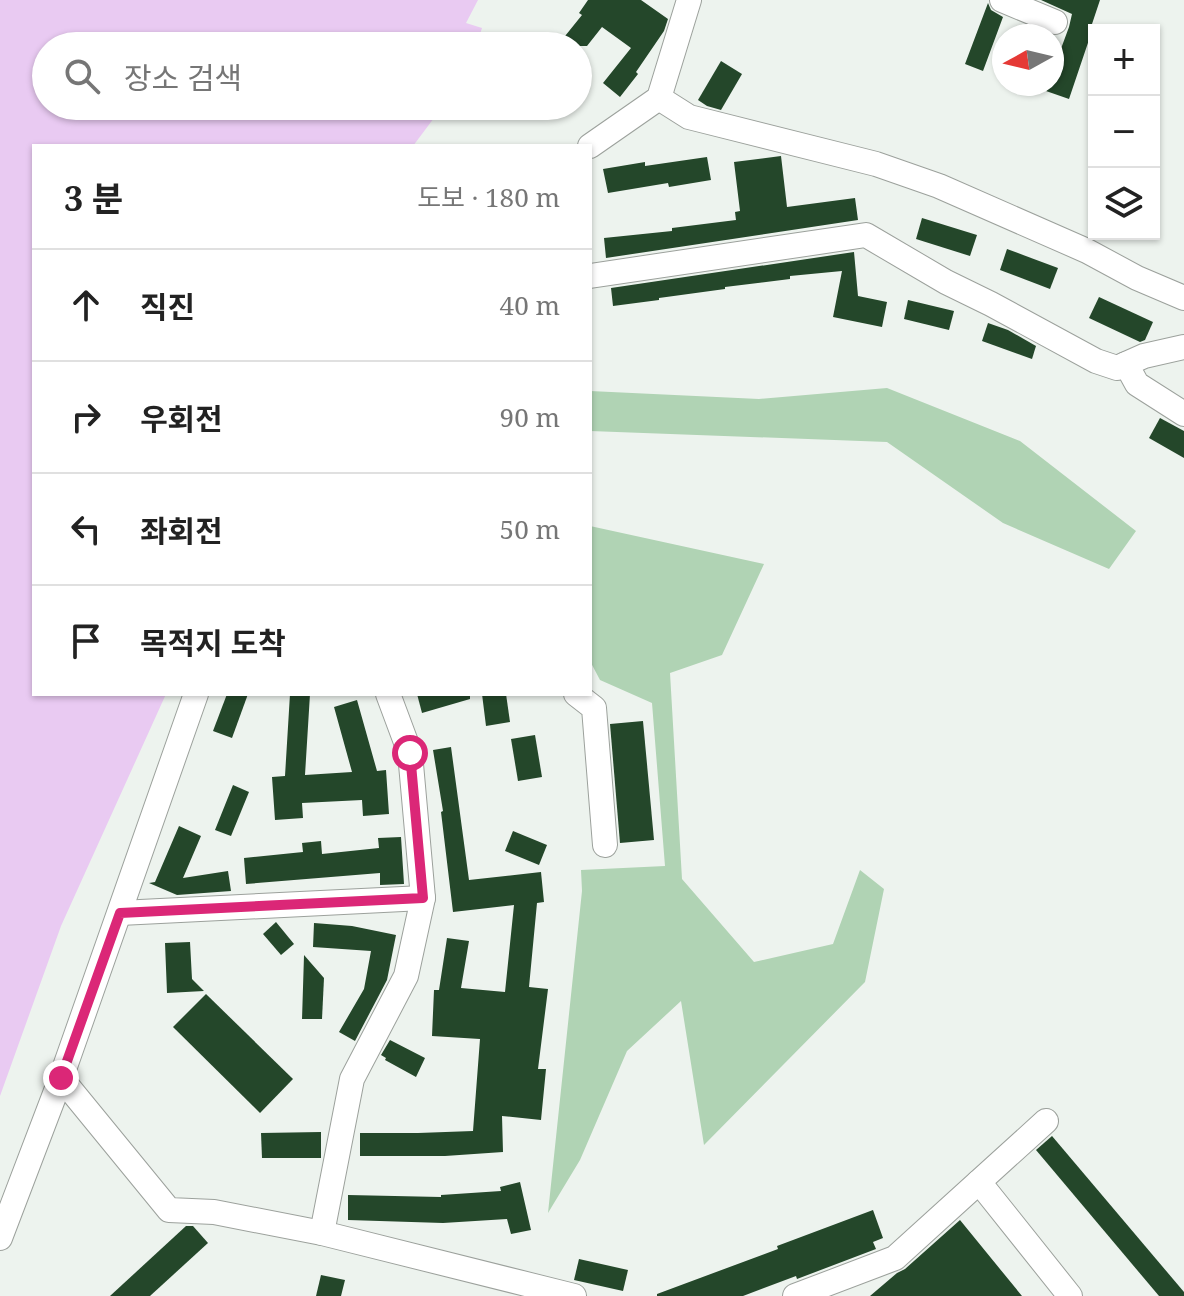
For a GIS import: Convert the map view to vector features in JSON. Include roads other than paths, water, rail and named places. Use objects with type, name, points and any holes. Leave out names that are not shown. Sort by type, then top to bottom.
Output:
[{"type":"street","points":[[592,145],[659,98],[689,0]]},
{"type":"street","points":[[1002,0],[1055,22]]},
{"type":"street","points":[[659,98],[689,117],[876,164],[939,186],[1087,251],[1137,278],[1184,298]]},
{"type":"street","points":[[592,276],[866,235],[946,282],[1096,361],[1117,368],[1144,356],[1184,347]]},
{"type":"street","points":[[1126,364],[1137,384],[1184,414]]},
{"type":"street","points":[[0,1238],[61,1078],[195,696]]},
{"type":"street","points":[[322,1233],[352,1079],[406,976],[423,898],[410,753],[389,696]]},
{"type":"street","points":[[579,696],[594,708],[605,845]]},
{"type":"street","points":[[120,913],[423,898]]},
{"type":"street","points":[[61,1078],[169,1210],[214,1212],[322,1233],[574,1296]]},
{"type":"street","points":[[800,1295],[895,1258],[1046,1121]]},
{"type":"street","points":[[979,1182],[1070,1296]]}]
